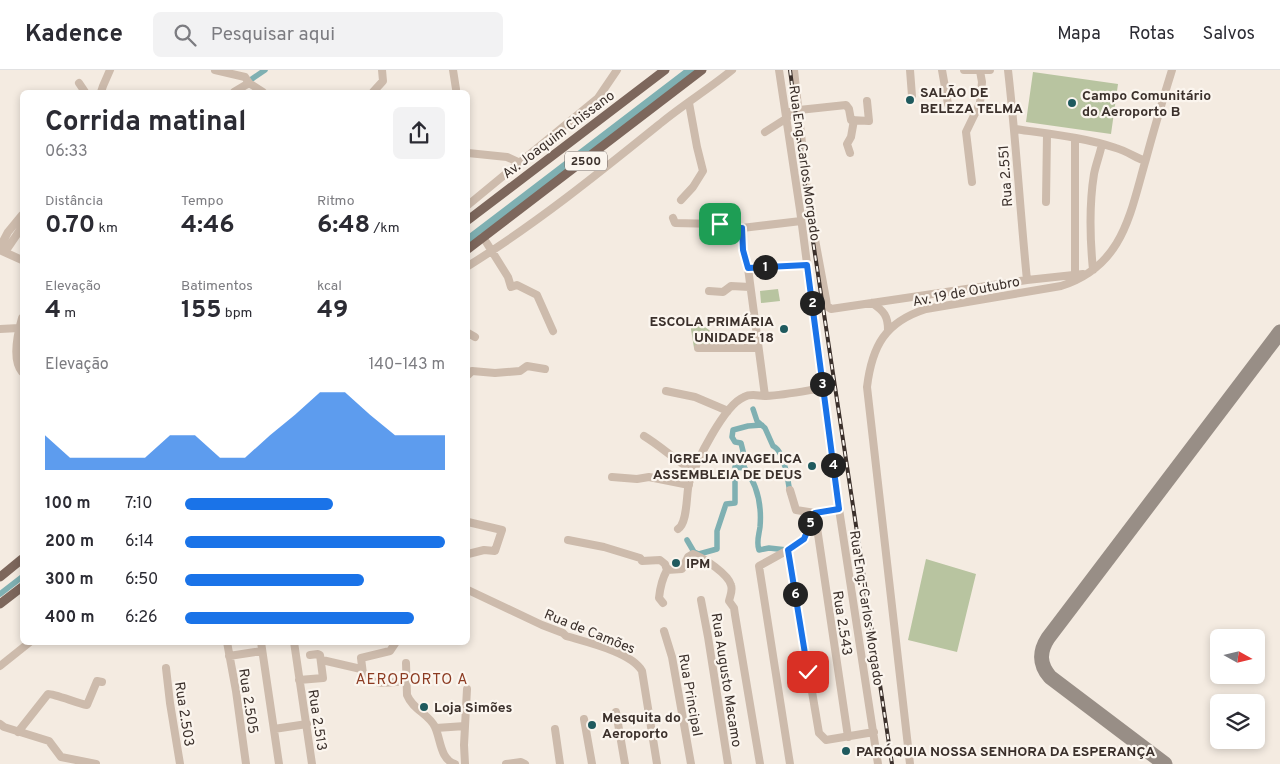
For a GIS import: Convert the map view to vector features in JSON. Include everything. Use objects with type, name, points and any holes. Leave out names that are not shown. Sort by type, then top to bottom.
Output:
[{"type":"main road","name":"Av. Joaquim Chissano","points":[[470,218],[666,70]]},
{"type":"main road","name":"2500","points":[[470,248],[702,70]]},
{"type":"main road","points":[[0,577],[20,561]]},
{"type":"main road","points":[[0,604],[20,589]]},
{"type":"street","points":[[102,90],[110,70]]},
{"type":"street","points":[[215,70],[247,80],[260,90]]},
{"type":"street","points":[[375,90],[383,81],[382,70]]},
{"type":"street","points":[[453,70],[456,89]]},
{"type":"street","points":[[470,203],[598,98],[617,70]]},
{"type":"street","points":[[470,265],[628,151],[662,122],[732,70]]},
{"type":"street","name":"Rua Eng. Carlos Morgado","points":[[779,70],[839,509],[878,764]]},
{"type":"street","points":[[794,70],[809,207],[827,306],[831,308],[837,309],[1090,272],[1092,190],[1094,172],[1102,144]]},
{"type":"street","points":[[910,70],[912,96]]},
{"type":"street","points":[[942,70],[948,104]]},
{"type":"street","points":[[964,70],[990,70]]},
{"type":"street","name":"Rua 2.551","points":[[1008,70],[1015,129],[1027,280]]},
{"type":"street","name":"Av. 19 de Outubro","points":[[910,764],[867,387],[873,355],[888,330],[904,318],[926,309],[1062,286],[1090,272],[1107,258],[1122,236],[1135,199],[1172,70]]},
{"type":"street","points":[[972,182],[966,132],[980,103],[982,82],[980,71]]},
{"type":"street","points":[[236,90],[247,80]]},
{"type":"street","points":[[79,84],[84,90]]},
{"type":"street","points":[[765,132],[786,116],[799,110],[846,105],[849,109],[850,119],[869,121],[867,101]]},
{"type":"street","points":[[681,200],[693,187],[703,171],[689,103]]},
{"type":"street","points":[[850,153],[846,144],[851,137],[854,120]]},
{"type":"street","points":[[1015,129],[1102,144],[1145,161]]},
{"type":"street","points":[[1046,202],[1047,134]]},
{"type":"street","points":[[1075,138],[1075,275]]},
{"type":"street","points":[[470,153],[507,156],[520,163]]},
{"type":"street","points":[[2,250],[8,232],[20,217]]},
{"type":"street","points":[[673,218],[674,222],[678,224],[703,222],[720,224],[728,228],[801,221]]},
{"type":"street","points":[[742,228],[743,250],[748,268],[765,396]]},
{"type":"street","points":[[2,250],[20,229]]},
{"type":"street","points":[[483,237],[493,250],[508,277],[511,287],[517,285],[537,295],[553,331]]},
{"type":"street","points":[[2,250],[20,259]]},
{"type":"street","points":[[748,268],[807,265]]},
{"type":"street","points":[[709,291],[723,292],[731,286],[750,286]]},
{"type":"street","points":[[872,303],[883,310],[886,315],[888,330]]},
{"type":"street","points":[[20,325],[17,357],[20,369]]},
{"type":"street","points":[[0,329],[19,328]]},
{"type":"street","points":[[698,348],[758,348]]},
{"type":"street","points":[[470,373],[472,371],[495,373],[520,371],[527,366],[545,369]]},
{"type":"street","points":[[678,529],[681,528],[688,502],[689,485],[705,447],[728,411],[739,399],[756,394],[765,396],[823,388]]},
{"type":"street","points":[[666,391],[696,397],[728,411]]},
{"type":"street","points":[[644,436],[694,471]]},
{"type":"street","points":[[612,478],[637,479],[649,477],[689,485]]},
{"type":"street","points":[[790,490],[796,510],[806,510],[815,513],[839,509]]},
{"type":"street","points":[[790,764],[759,566],[804,539],[815,513]]},
{"type":"street","name":"Rua 2.543","points":[[815,513],[848,737]]},
{"type":"street","points":[[470,522],[502,530],[495,551],[484,550],[470,554]]},
{"type":"street","points":[[568,540],[604,547],[640,558],[642,561],[660,560],[665,564],[667,570],[659,594],[663,604]]},
{"type":"street","points":[[788,550],[819,733],[826,740],[874,732]]},
{"type":"street","points":[[667,570],[682,569],[690,554],[693,554],[700,556],[717,570],[731,586],[729,602],[734,608],[760,764]]},
{"type":"street","name":"Rua de Camões","points":[[470,591],[566,636],[611,650],[639,665],[642,671],[657,764]]},
{"type":"street","name":"Rua Augusto Macamo","points":[[701,600],[728,764]]},
{"type":"street","name":"Rua Principal","points":[[664,631],[672,657],[691,764]]},
{"type":"street","points":[[0,666],[26,645]]},
{"type":"street","name":"Rua 2.505","points":[[227,645],[246,764]]},
{"type":"street","name":"Rua 2.513","points":[[294,645],[312,764]]},
{"type":"street","points":[[394,645],[390,651],[361,658],[362,669],[365,677],[378,682],[406,681]]},
{"type":"street","points":[[229,656],[261,647],[279,764]]},
{"type":"street","points":[[299,680],[323,678],[322,660],[319,654],[310,655]]},
{"type":"street","points":[[322,660],[362,669]]},
{"type":"street","points":[[406,663],[408,699],[413,707],[430,720],[436,728],[444,755],[455,764]]},
{"type":"street","name":"Rua 2.503","points":[[166,668],[180,764]]},
{"type":"street","points":[[18,732],[48,694],[86,705],[97,681],[102,682]]},
{"type":"street","points":[[465,764],[464,745],[467,689]]},
{"type":"street","points":[[616,712],[625,764]]},
{"type":"street","points":[[584,719],[592,764]]},
{"type":"street","points":[[0,724],[18,732],[49,741],[61,756],[96,764]]},
{"type":"street","points":[[274,729],[306,724]]},
{"type":"street","points":[[436,728],[465,726]]},
{"type":"street","points":[[555,729],[560,764]]},
{"type":"street","points":[[506,764],[524,763]]},
{"type":"green space","name":"Campo Comunitário do Aeroporto B","points":[[1033,72],[1118,84],[1111,134],[1026,122]]},
{"type":"green space","points":[[778,289],[780,301],[761,303],[760,291]]},
{"type":"green space","points":[[690,323],[701,325],[709,330],[716,338],[719,348],[694,348]]},
{"type":"green space","points":[[926,559],[976,574],[957,652],[908,640]]},
{"type":"waterway","points":[[246,83],[265,70]]},
{"type":"waterway","points":[[470,239],[692,70]]},
{"type":"waterway","points":[[753,409],[757,421],[765,428],[773,446],[783,459],[790,493]]},
{"type":"waterway","points":[[762,425],[733,430],[732,437],[735,442],[741,443],[744,467],[758,495],[760,519],[759,550],[769,548],[787,550]]},
{"type":"waterway","points":[[687,540],[694,552],[699,554],[717,549],[717,531],[726,504],[735,503],[735,467],[744,468]]},
{"type":"waterway","points":[[0,594],[20,579]]},
{"type":"taxiway","points":[[1165,764],[1050,677],[1042,663],[1043,648],[1048,638],[1280,332]]},
{"type":"railway","points":[[790,70],[808,208],[892,764]]},
{"type":"place","name":"SALÃO DE BELEZA TELMA","points":[[910,100]]},
{"type":"place","name":"Campo Comunitário do Aeroporto B","points":[[1072,103]]},
{"type":"place","name":"ESCOLA PRIMÁRIA UNIDADE 18","points":[[784,329]]},
{"type":"place","name":"IGREJA INVAGELICA ASSEMBLEIA DE DEUS","points":[[812,466]]},
{"type":"place","name":"IPM","points":[[676,563]]},
{"type":"place","name":"Loja Simões","points":[[424,707]]},
{"type":"place","name":"Mesquita do Aeroporto","points":[[592,725]]},
{"type":"place","name":"PARÓQUIA NOSSA SENHORA DA ESPERANÇA","points":[[846,751]]},
{"type":"district","name":"AEROPORTO A","points":[[412,679]]},
{"type":"route","points":[[720,224],[728,228],[742,228],[743,250],[748,268],[807,265],[839,509],[815,513],[804,539],[788,550],[808,672]]}]
